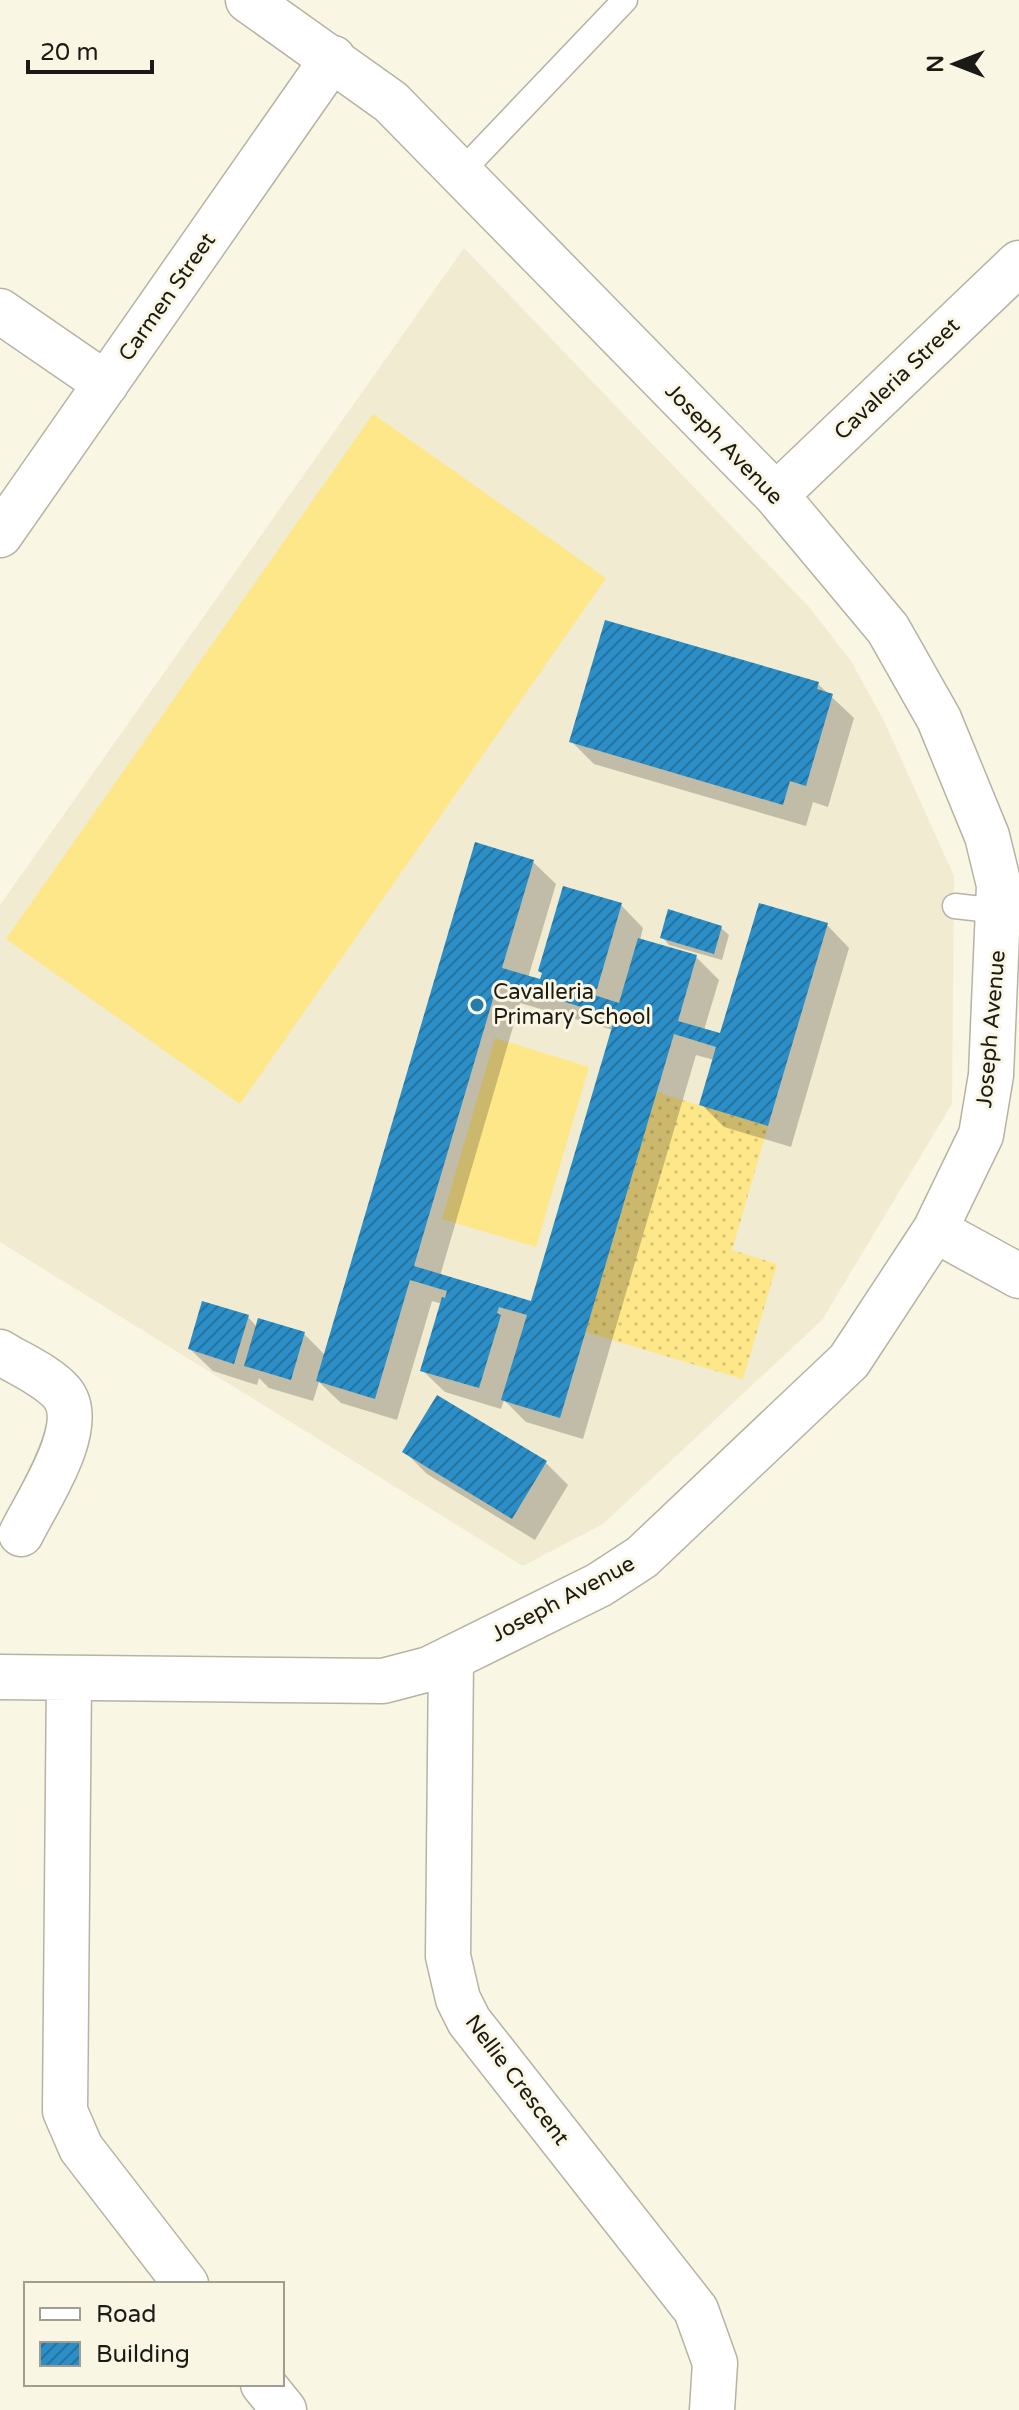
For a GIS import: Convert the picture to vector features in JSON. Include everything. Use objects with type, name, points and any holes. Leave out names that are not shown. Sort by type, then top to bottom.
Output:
[{"type":"street","name":"Joseph Avenue","points":[[0,1677],[360,1682],[406,1676],[451,1658],[599,1585],[642,1557],[849,1361],[935,1230],[981,1135],[991,1075],[999,885],[987,836],[939,719],[888,629],[776,495],[391,102],[248,0]]},
{"type":"street","name":"Carmen Street","points":[[0,535],[333,58]]},
{"type":"street","name":"Cavaleria Street","points":[[776,495],[1019,263]]},
{"type":"street","points":[[0,311],[106,384]]},
{"type":"street","points":[[935,1230],[1019,1276]]},
{"type":"street","points":[[0,1352],[61,1391],[70,1407],[69,1436],[21,1534]]},
{"type":"street","name":"Nellie Crescent","points":[[451,1658],[448,1956],[458,1999],[469,2021],[696,2310],[715,2363],[712,2410]]},
{"type":"street","points":[[69,1678],[65,2111],[81,2148],[184,2282]]},
{"type":"street","points":[[265,2386],[284,2410]]},
{"type":"lane","points":[[460,173],[625,0]]},
{"type":"lane","points":[[955,906],[999,911]]},
{"type":"shaded area","name":"Cavalleria Primary School","points":[[464,248],[809,607],[851,661],[884,721],[954,876],[952,1104],[822,1320],[603,1524],[523,1566],[0,1242],[0,905]]},
{"type":"shaded area","points":[[373,414],[606,578],[240,1104],[6,939]]},
{"type":"shaded area","points":[[495,1038],[589,1067],[536,1247],[442,1219]]},
{"type":"shaded area","points":[[656,1092],[768,1126],[732,1250],[777,1264],[743,1379],[585,1332]]},
{"type":"building","points":[[605,620],[819,682],[817,689],[833,694],[806,786],[790,781],[783,805],[569,742]]},
{"type":"building","points":[[475,842],[534,860],[502,968],[540,979],[542,973],[538,971],[563,886],[622,903],[597,989],[593,988],[591,994],[619,1003],[638,938],[697,955],[678,1021],[720,1033],[759,903],[828,923],[768,1126],[699,1105],[716,1047],[674,1034],[560,1418],[501,1400],[527,1315],[499,1307],[497,1313],[501,1315],[479,1388],[420,1371],[442,1297],[445,1298],[447,1291],[410,1280],[375,1399],[316,1381]],"holes":[[[498,982],[615,1017],[531,1301],[414,1266]]]},
{"type":"building","points":[[668,909],[722,926],[714,954],[660,938]]},
{"type":"building","points":[[202,1301],[249,1315],[234,1364],[188,1349]]},
{"type":"building","points":[[258,1318],[305,1332],[291,1380],[244,1366]]},
{"type":"building","points":[[437,1395],[547,1461],[512,1519],[402,1452]]},
{"type":"place","name":"Cavalleria Primary School","points":[[477,1005]]}]
